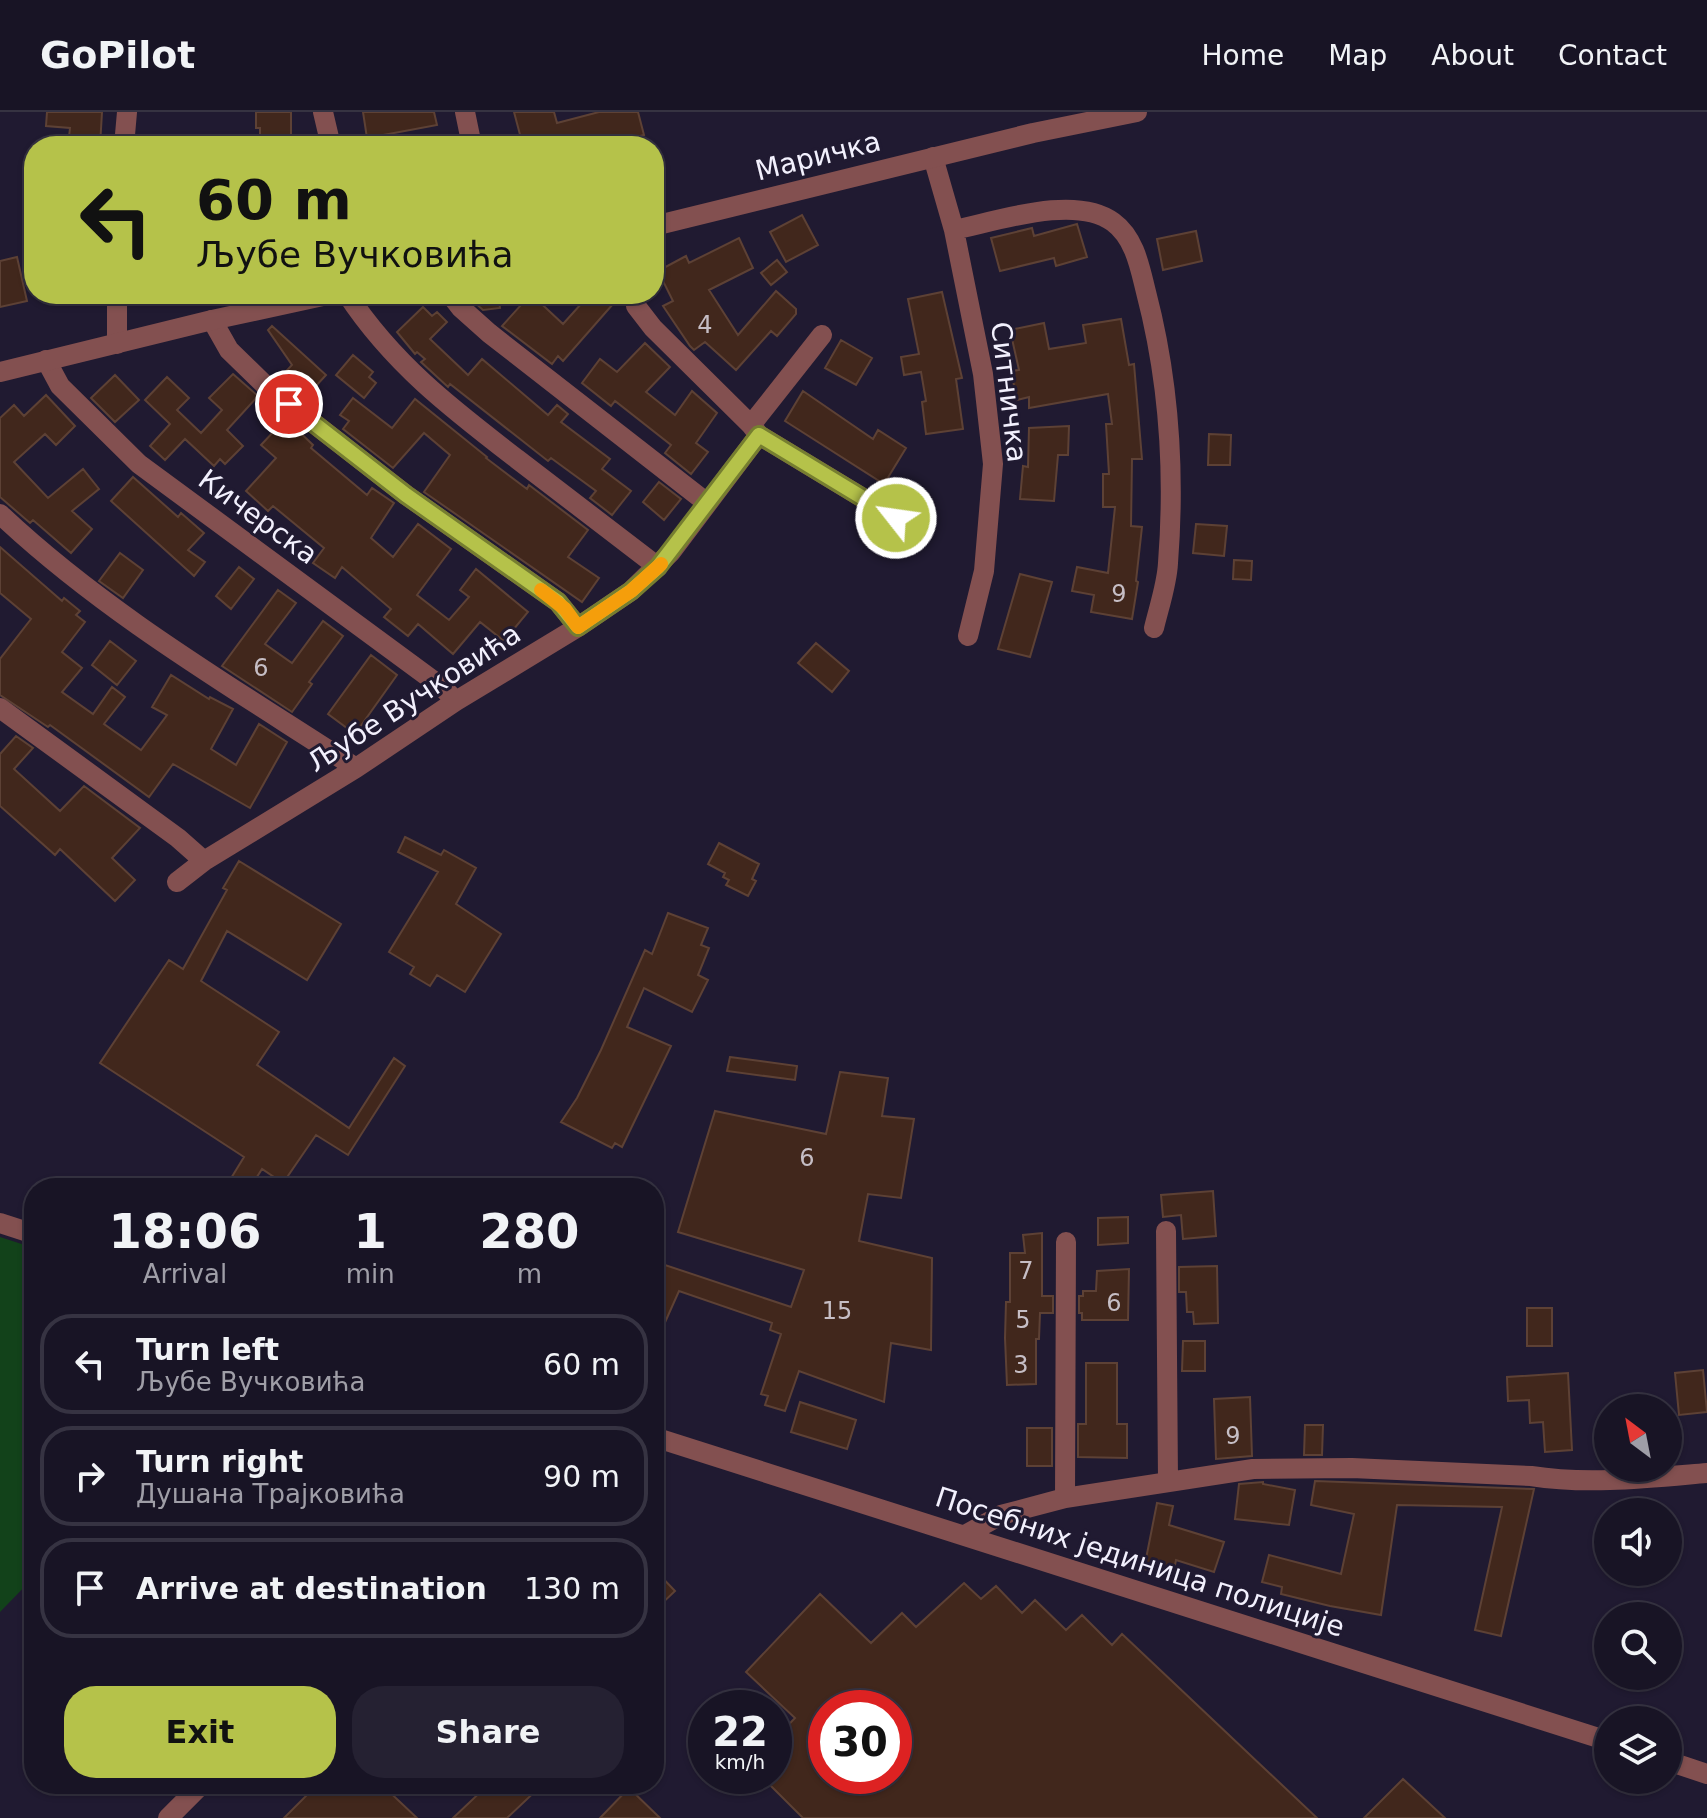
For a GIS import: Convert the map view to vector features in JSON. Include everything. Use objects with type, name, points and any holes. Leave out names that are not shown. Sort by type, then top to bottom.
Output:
[{"type":"street","points":[[125,136],[127,112]]},
{"type":"street","points":[[323,112],[329,136]]},
{"type":"street","points":[[465,112],[470,136]]},
{"type":"street","name":"Маричка","points":[[664,224],[1033,133],[1137,112]]},
{"type":"street","name":"Ситничка","points":[[933,157],[954,230],[983,374],[993,464],[984,571],[968,636]]},
{"type":"street","points":[[954,230],[1050,211],[1076,209],[1090,211],[1114,223],[1130,241],[1137,255],[1151,309],[1162,364],[1167,412],[1171,481],[1168,567],[1154,628]]},
{"type":"street","points":[[117,304],[117,344]]},
{"type":"street","points":[[0,372],[286,304]]},
{"type":"street","points":[[354,304],[397,359],[438,398],[658,567]]},
{"type":"street","points":[[458,304],[489,333],[707,503]]},
{"type":"street","points":[[636,306],[653,328],[755,430],[896,518]]},
{"type":"street","points":[[212,320],[229,350],[266,386],[406,495],[558,602],[578,627]]},
{"type":"street","name":"Љубе Вучковића","points":[[177,882],[204,861],[356,768],[631,591],[658,567],[707,503],[822,335]]},
{"type":"street","name":"Кичерска","points":[[46,360],[60,386],[139,464],[430,678],[456,701]]},
{"type":"street","points":[[0,514],[33,545],[146,631],[356,768]]},
{"type":"street","points":[[0,708],[178,838],[204,861]]},
{"type":"street","points":[[0,1223],[24,1231]]},
{"type":"street","points":[[1166,1231],[1168,1481]]},
{"type":"street","points":[[1065,1498],[1066,1242]]},
{"type":"street","name":"Посебних јединица полиције","points":[[664,1440],[1594,1737]]},
{"type":"street","points":[[965,1535],[1001,1515],[1065,1498],[1253,1469],[1301,1467],[1531,1476],[1557,1480],[1707,1473]]},
{"type":"street","points":[[1682,1766],[1707,1774]]},
{"type":"street","points":[[168,1818],[192,1794]]},
{"type":"green space","points":[[0,1237],[24,1245],[24,1587],[0,1612]]},
{"type":"building","points":[[47,112],[102,112],[101,136],[69,136],[70,128],[46,126]]},
{"type":"building","points":[[256,112],[291,112],[291,136],[260,136],[260,128],[256,128]]},
{"type":"building","points":[[363,112],[434,112],[437,125],[367,136]]},
{"type":"building","points":[[514,112],[554,112],[557,123],[599,112],[638,112],[644,135],[640,136],[520,136]]},
{"type":"building","points":[[802,215],[818,245],[786,262],[770,232]]},
{"type":"building","points":[[1077,224],[1087,257],[1056,266],[1054,258],[1000,271],[991,238],[1032,228],[1034,236]]},
{"type":"building","points":[[1196,231],[1202,261],[1163,270],[1157,239]]},
{"type":"building","points":[[739,238],[753,268],[709,290],[738,335],[776,291],[796,309],[796,314],[777,336],[771,331],[736,370],[705,342],[694,350],[663,306],[673,301],[664,283],[664,268],[686,256],[689,263]]},
{"type":"building","points":[[17,257],[24,302],[0,307],[0,261]]},
{"type":"building","points":[[777,260],[787,272],[771,285],[761,273]]},
{"type":"building","points":[[942,292],[962,378],[956,379],[963,429],[926,434],[922,402],[926,401],[921,372],[904,375],[901,357],[919,354],[908,299]]},
{"type":"building","points":[[476,304],[499,304],[500,308],[483,310]]},
{"type":"building","points":[[522,304],[542,304],[563,324],[581,304],[613,304],[563,361],[558,356],[552,364],[502,326]]},
{"type":"building","points":[[423,307],[432,316],[437,312],[447,322],[430,339],[468,375],[482,359],[548,415],[557,405],[568,414],[561,422],[610,459],[602,469],[631,491],[612,515],[590,498],[596,491],[551,458],[548,461],[450,384],[448,387],[421,362],[425,359],[417,352],[415,354],[397,332]]},
{"type":"building","points":[[1121,319],[1129,365],[1134,364],[1142,459],[1132,459],[1131,526],[1142,527],[1132,619],[1091,612],[1094,595],[1072,591],[1077,567],[1108,573],[1115,507],[1103,507],[1103,474],[1109,474],[1106,424],[1112,424],[1108,394],[1029,408],[1029,397],[1017,400],[1011,371],[1019,370],[1010,330],[1044,323],[1049,349],[1086,343],[1083,325]]},
{"type":"building","points":[[272,326],[326,375],[304,399],[279,379],[292,365],[268,330]]},
{"type":"building","points":[[841,340],[872,358],[856,385],[825,368]]},
{"type":"building","points":[[645,343],[670,367],[646,392],[675,415],[692,391],[717,413],[696,443],[708,452],[691,474],[665,453],[671,445],[615,401],[611,406],[582,383],[600,359],[617,372]]},
{"type":"building","points":[[353,355],[373,372],[369,377],[376,383],[364,398],[336,375]]},
{"type":"building","points":[[233,374],[258,396],[227,430],[243,446],[225,464],[220,459],[214,466],[185,439],[165,460],[150,446],[170,424],[145,400],[167,377],[189,398],[177,410],[201,433],[222,410],[209,398]]},
{"type":"building","points":[[115,375],[139,400],[115,422],[91,398]]},
{"type":"building","points":[[803,391],[873,439],[878,430],[906,448],[884,484],[785,421]]},
{"type":"building","points":[[46,395],[75,426],[56,445],[45,434],[14,462],[48,498],[83,469],[99,489],[72,511],[92,529],[71,553],[0,497],[0,418],[14,405],[24,416]]},
{"type":"building","points":[[353,398],[392,428],[415,399],[486,458],[527,489],[529,485],[588,530],[568,557],[599,578],[582,602],[424,492],[450,455],[424,433],[393,468],[343,429],[349,421],[340,415]]},
{"type":"building","points":[[289,422],[313,445],[311,448],[367,495],[372,488],[394,503],[371,538],[393,557],[418,524],[451,549],[417,595],[449,620],[469,597],[460,590],[476,569],[528,612],[504,641],[480,622],[453,654],[418,624],[408,636],[384,617],[391,609],[342,567],[335,578],[313,563],[324,548],[273,506],[268,511],[246,491],[276,458],[261,445],[275,430],[279,433]]},
{"type":"building","points":[[1069,426],[1068,455],[1058,455],[1054,501],[1020,499],[1023,466],[1028,467],[1029,428]]},
{"type":"building","points":[[1209,434],[1231,435],[1230,465],[1208,465]]},
{"type":"building","points":[[133,477],[178,517],[181,513],[204,533],[188,550],[205,562],[194,576],[111,501]]},
{"type":"building","points":[[659,482],[681,499],[664,520],[643,502]]},
{"type":"building","points":[[1196,524],[1227,526],[1224,556],[1193,553]]},
{"type":"building","points":[[0,547],[62,601],[64,598],[80,611],[76,615],[85,622],[62,652],[82,668],[62,692],[93,714],[112,687],[125,697],[104,724],[141,750],[167,715],[152,707],[171,675],[209,699],[233,709],[211,749],[236,765],[259,724],[287,742],[250,808],[173,764],[149,797],[50,725],[48,727],[0,695],[0,659],[31,619],[0,593]]},
{"type":"building","points":[[120,553],[143,570],[123,598],[99,581]]},
{"type":"building","points":[[1234,560],[1252,561],[1251,580],[1233,579]]},
{"type":"building","points":[[239,567],[254,579],[231,609],[216,596]]},
{"type":"building","points":[[1020,574],[1052,582],[1030,657],[998,649]]},
{"type":"building","points":[[278,590],[296,603],[265,644],[292,663],[323,621],[343,636],[309,682],[312,684],[292,712],[222,666]]},
{"type":"building","points":[[110,641],[136,661],[117,685],[92,665]]},
{"type":"building","points":[[816,643],[849,671],[832,692],[798,663]]},
{"type":"building","points":[[371,655],[397,675],[355,734],[328,714]]},
{"type":"building","points":[[16,736],[33,748],[14,769],[60,811],[84,786],[140,828],[112,858],[135,880],[115,901],[60,849],[55,855],[0,806],[0,754]]},
{"type":"building","points":[[405,837],[441,855],[444,850],[476,868],[456,904],[501,934],[465,992],[437,975],[430,986],[410,974],[414,967],[389,952],[438,872],[398,852]]},
{"type":"building","points":[[719,843],[759,864],[752,879],[756,881],[748,896],[726,885],[729,880],[723,877],[725,873],[708,864]]},
{"type":"building","points":[[239,861],[341,924],[307,980],[227,931],[201,981],[279,1032],[257,1065],[349,1128],[394,1058],[405,1066],[348,1155],[316,1135],[286,1178],[276,1178],[262,1169],[256,1178],[231,1178],[244,1157],[100,1063],[169,960],[183,969],[227,890],[223,888]]},
{"type":"building","points":[[668,913],[708,928],[701,945],[709,948],[698,975],[708,980],[692,1012],[644,988],[627,1027],[671,1046],[622,1147],[615,1143],[612,1148],[561,1122],[601,1050],[645,950],[652,954]]},
{"type":"building","points":[[730,1057],[797,1066],[795,1080],[727,1071]]},
{"type":"building","points":[[840,1072],[888,1078],[882,1116],[914,1119],[901,1198],[868,1194],[859,1241],[932,1258],[931,1350],[891,1343],[884,1402],[799,1371],[785,1411],[765,1405],[768,1396],[761,1394],[781,1334],[770,1330],[772,1323],[679,1291],[664,1325],[664,1268],[665,1265],[791,1307],[804,1270],[678,1232],[715,1111],[826,1134]]},
{"type":"building","points":[[1213,1191],[1216,1236],[1183,1239],[1181,1215],[1163,1217],[1161,1195]]},
{"type":"building","points":[[1128,1217],[1128,1243],[1098,1245],[1098,1218]]},
{"type":"building","points":[[1042,1233],[1042,1296],[1053,1296],[1053,1313],[1040,1313],[1039,1339],[1036,1339],[1036,1384],[1007,1385],[1005,1338],[1006,1302],[1010,1302],[1010,1253],[1025,1253],[1023,1235]]},
{"type":"building","points":[[1217,1266],[1218,1323],[1194,1324],[1193,1312],[1187,1312],[1186,1292],[1179,1292],[1179,1267]]},
{"type":"building","points":[[1129,1269],[1128,1320],[1082,1320],[1079,1296],[1083,1296],[1083,1291],[1096,1291],[1097,1271]]},
{"type":"building","points":[[1527,1308],[1552,1308],[1552,1346],[1527,1346]]},
{"type":"building","points":[[1183,1341],[1205,1341],[1205,1371],[1182,1371]]},
{"type":"building","points":[[1086,1363],[1117,1363],[1117,1424],[1127,1424],[1127,1458],[1078,1457],[1078,1424],[1086,1424]]},
{"type":"building","points":[[1703,1370],[1707,1412],[1682,1415],[1682,1394],[1677,1394],[1675,1373]]},
{"type":"building","points":[[1568,1373],[1572,1450],[1545,1452],[1543,1422],[1530,1423],[1529,1400],[1508,1401],[1507,1377]]},
{"type":"building","points":[[1250,1397],[1252,1456],[1216,1459],[1214,1399]]},
{"type":"building","points":[[800,1402],[856,1420],[847,1449],[791,1432]]},
{"type":"building","points":[[1305,1425],[1323,1425],[1322,1455],[1304,1455]]},
{"type":"building","points":[[1027,1428],[1052,1428],[1052,1466],[1027,1466]]},
{"type":"building","points":[[1315,1481],[1534,1489],[1501,1636],[1475,1630],[1502,1507],[1397,1505],[1381,1615],[1281,1594],[1282,1587],[1262,1582],[1269,1555],[1341,1574],[1354,1514],[1311,1505]]},
{"type":"building","points":[[1263,1482],[1295,1490],[1289,1525],[1235,1519],[1239,1484]]},
{"type":"building","points":[[1157,1503],[1173,1506],[1169,1525],[1224,1542],[1214,1572],[1176,1560],[1173,1575],[1144,1569]]},
{"type":"building","points":[[664,1579],[675,1591],[664,1601]]},
{"type":"building","points":[[964,1583],[981,1599],[996,1586],[1022,1613],[1035,1600],[1066,1630],[1082,1615],[1112,1645],[1122,1634],[1317,1818],[803,1818],[779,1794],[792,1794],[792,1721],[795,1718],[792,1715],[792,1690],[765,1690],[746,1672],[820,1594],[871,1643],[902,1613],[916,1627]]},
{"type":"building","points":[[1403,1779],[1445,1818],[1364,1818]]},
{"type":"building","points":[[308,1794],[392,1794],[417,1818],[284,1818]]},
{"type":"building","points":[[478,1794],[532,1794],[507,1818],[453,1818]]},
{"type":"building","points":[[623,1794],[635,1794],[660,1818],[600,1818]]},
{"type":"slow traffic","points":[[541,590],[565,609],[578,627],[631,591],[661,564]]},
{"type":"route","points":[[289,404],[406,495],[558,602],[578,627],[631,591],[658,567],[759,435],[896,518]]}]
